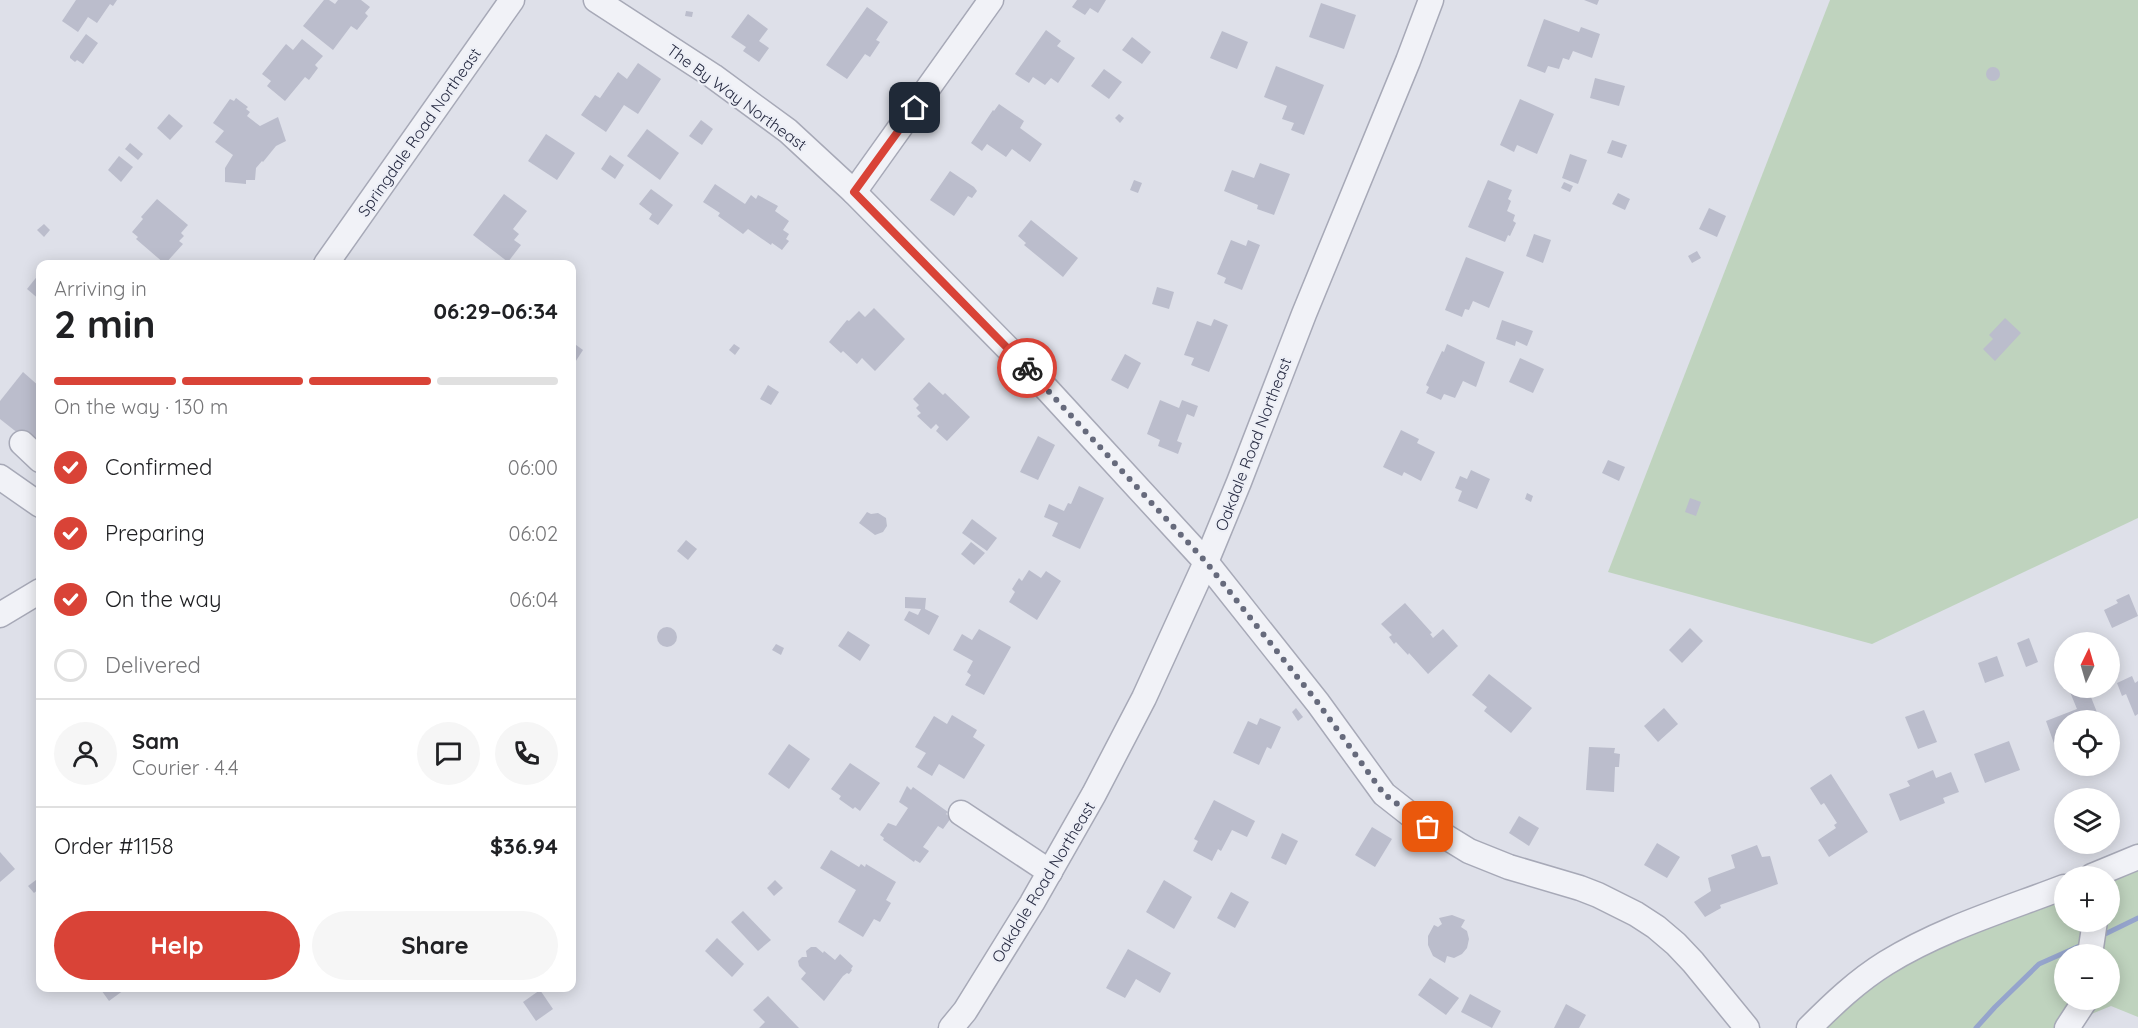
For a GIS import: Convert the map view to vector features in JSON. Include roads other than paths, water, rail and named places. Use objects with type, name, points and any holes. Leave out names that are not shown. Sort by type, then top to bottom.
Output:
[{"type":"street","name":"Springdale Road Northeast","points":[[329,260],[512,0]]},
{"type":"street","name":"The By Way Northeast","points":[[596,0],[713,76],[788,131],[854,192],[1034,375],[1206,562],[1318,703],[1371,777],[1391,800],[1412,816],[1469,851],[1509,867],[1580,888],[1636,914],[1676,945],[1693,962],[1747,1028]]},
{"type":"street","points":[[854,192],[991,0]]},
{"type":"street","name":"Oakdale Road Northeast","points":[[951,1028],[965,1011],[1050,872],[1115,756],[1144,698],[1206,562],[1239,482],[1431,0]]},
{"type":"street","points":[[22,443],[36,456]]},
{"type":"street","points":[[0,477],[36,502]]},
{"type":"street","points":[[0,615],[36,593]]},
{"type":"street","points":[[961,813],[1050,872]]},
{"type":"street","points":[[2116,866],[2138,857]]},
{"type":"street","points":[[1809,1028],[1839,998],[1862,980],[1913,947],[1947,931],[2054,891]]},
{"type":"street","points":[[2067,1028],[2079,1010]]},
{"type":"waterway","points":[[2101,936],[2138,918]]},
{"type":"waterway","points":[[1976,1028],[2039,964],[2054,957]]}]
